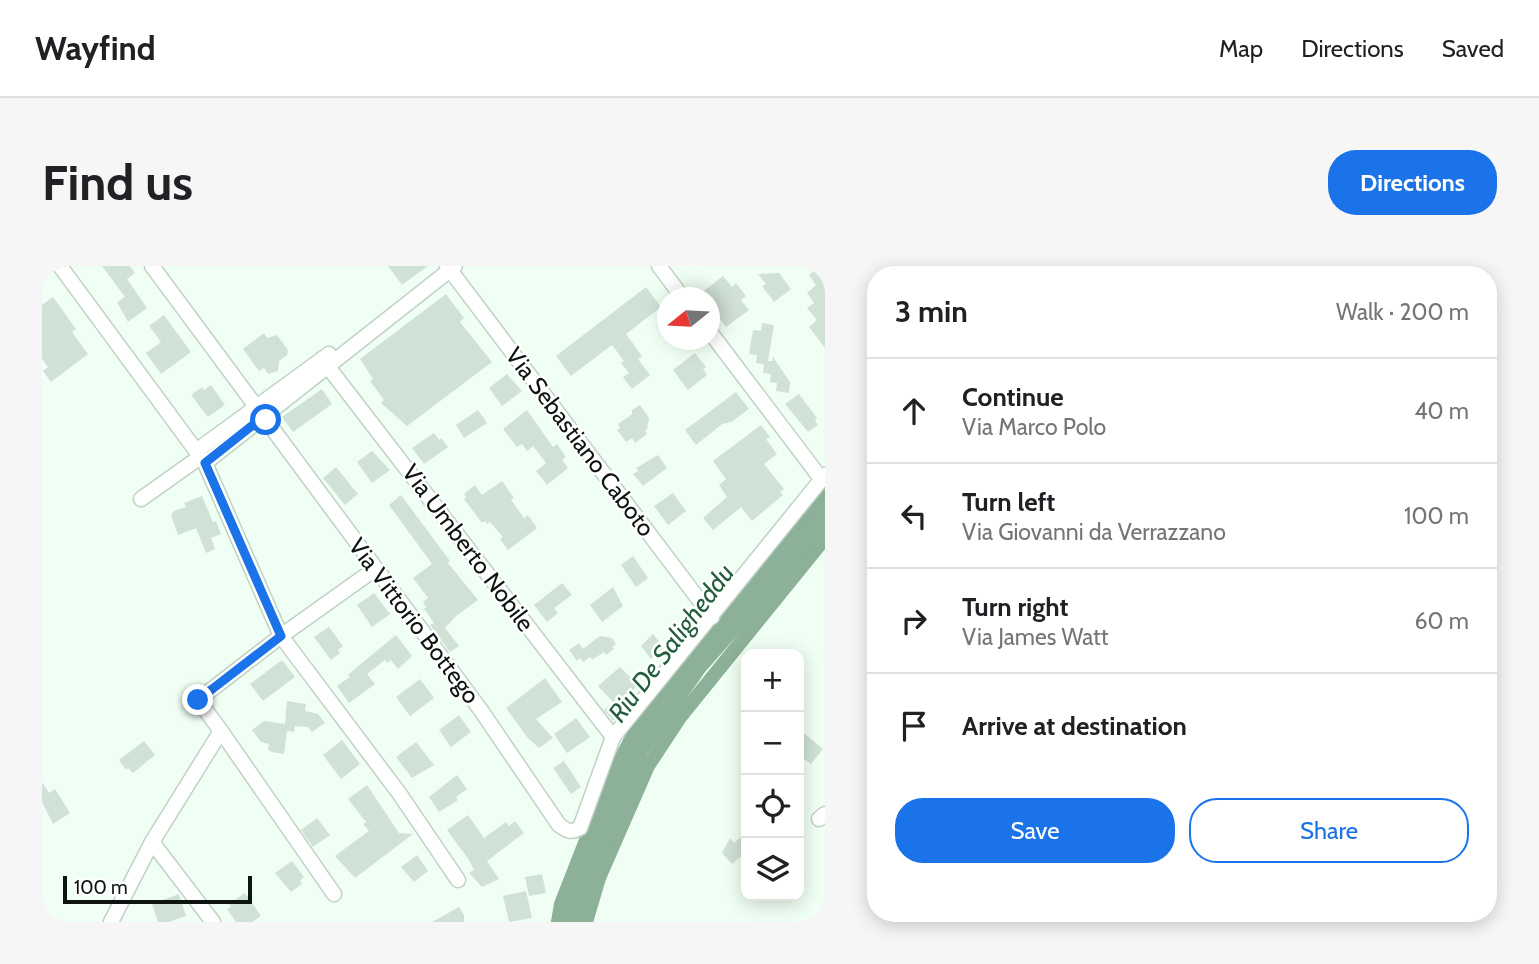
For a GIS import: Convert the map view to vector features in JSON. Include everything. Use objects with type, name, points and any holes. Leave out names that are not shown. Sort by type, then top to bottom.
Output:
[{"type":"street","points":[[60,266],[200,457],[281,636],[400,793],[458,880]]},
{"type":"street","name":"Via Vittorio Bottego","points":[[152,266],[480,709],[559,825],[566,831],[580,828],[613,737]]},
{"type":"street","points":[[659,266],[675,287]]},
{"type":"street","points":[[141,499],[326,363],[448,267]]},
{"type":"street","name":"Via Sebastiano Caboto","points":[[448,267],[712,617]]},
{"type":"street","points":[[613,737],[824,477],[720,346]]},
{"type":"street","name":"Via Umberto Nobile","points":[[326,363],[613,737]]},
{"type":"street","points":[[334,894],[198,700],[375,569]]},
{"type":"street","points":[[111,922],[152,842],[221,731]]},
{"type":"street","points":[[152,842],[213,922]]},
{"type":"building","points":[[102,266],[130,266],[135,273],[127,279],[147,308],[128,322],[117,302],[125,297]]},
{"type":"building","points":[[388,266],[428,266],[402,285]]},
{"type":"building","points":[[825,266],[825,348],[809,327],[817,320],[807,308],[814,303],[807,293],[816,285],[809,275]]},
{"type":"building","points":[[779,273],[791,289],[774,302],[762,286],[766,284],[758,274]]},
{"type":"building","points":[[723,276],[732,287],[736,283],[746,296],[741,300],[749,310],[726,327],[720,319],[720,287],[709,287]]},
{"type":"building","points":[[646,287],[657,302],[657,310],[626,334],[642,356],[638,359],[650,375],[632,389],[623,377],[629,373],[621,363],[624,361],[612,345],[571,376],[556,356]]},
{"type":"building","points":[[446,294],[464,318],[460,322],[492,362],[407,426],[381,403],[384,400],[370,381],[373,379],[360,359]]},
{"type":"building","points":[[53,297],[76,329],[72,332],[88,354],[51,382],[43,371],[48,367],[42,359],[42,305]]},
{"type":"building","points":[[164,315],[191,352],[161,374],[146,353],[161,342],[149,326]]},
{"type":"building","points":[[762,323],[774,325],[768,361],[772,361],[773,357],[790,382],[789,393],[776,391],[777,383],[770,382],[771,374],[763,373],[764,364],[756,363],[757,355],[749,354],[753,330],[761,331]]},
{"type":"building","points":[[264,333],[267,338],[277,335],[288,350],[287,355],[279,361],[278,371],[268,374],[264,368],[259,371],[243,349]]},
{"type":"building","points":[[695,353],[706,367],[703,369],[707,375],[688,390],[673,370]]},
{"type":"building","points":[[507,374],[522,391],[502,406],[489,388]]},
{"type":"building","points":[[211,385],[225,405],[208,417],[191,395],[202,387],[204,390]]},
{"type":"building","points":[[322,389],[332,404],[293,432],[282,417]]},
{"type":"building","points":[[736,392],[749,409],[731,422],[722,424],[696,445],[685,430]]},
{"type":"building","points":[[799,394],[817,418],[815,420],[818,425],[808,432],[785,404]]},
{"type":"building","points":[[640,405],[649,418],[645,431],[647,434],[635,443],[632,438],[626,442],[617,430],[620,428],[618,424]]},
{"type":"building","points":[[478,410],[487,423],[464,438],[456,425]]},
{"type":"building","points":[[527,410],[553,447],[557,444],[566,457],[562,460],[568,468],[547,485],[536,471],[546,463],[533,446],[527,451],[522,444],[517,447],[503,429]]},
{"type":"building","points":[[761,425],[770,437],[766,439],[777,454],[764,464],[784,489],[780,492],[783,495],[752,521],[741,507],[713,530],[703,518],[727,497],[719,485],[726,479],[713,461]]},
{"type":"building","points":[[434,433],[448,447],[424,464],[412,448]]},
{"type":"building","points":[[372,451],[390,470],[372,483],[357,462]]},
{"type":"building","points":[[658,455],[667,468],[643,486],[633,474],[638,471],[636,468]]},
{"type":"building","points":[[336,467],[358,494],[345,505],[323,478]]},
{"type":"building","points":[[502,481],[524,518],[528,515],[537,528],[508,550],[500,539],[503,537],[490,522],[482,523],[464,499],[464,494],[475,485],[482,495]]},
{"type":"building","points":[[673,493],[686,511],[668,525],[654,506]]},
{"type":"building","points":[[401,495],[450,561],[448,563],[478,600],[445,628],[459,646],[450,652],[430,625],[434,623],[424,609],[426,607],[423,602],[428,598],[413,578],[432,564],[389,505]]},
{"type":"building","points":[[202,496],[221,534],[211,538],[215,549],[206,553],[196,528],[178,535],[171,515],[174,511],[186,507],[184,503]]},
{"type":"building","points":[[633,556],[648,578],[636,587],[621,565]]},
{"type":"building","points":[[562,583],[572,595],[554,608],[558,613],[547,622],[534,605]]},
{"type":"building","points":[[613,587],[623,606],[602,622],[590,605]]},
{"type":"building","points":[[374,593],[390,614],[372,627],[357,605]]},
{"type":"building","points":[[329,627],[343,646],[338,650],[340,653],[331,660],[314,637]]},
{"type":"building","points":[[653,634],[664,648],[651,659],[641,646]]},
{"type":"building","points":[[396,635],[412,656],[398,669],[391,660],[387,663],[385,660],[367,674],[375,684],[349,703],[337,686]]},
{"type":"building","points":[[600,636],[612,638],[616,644],[606,655],[604,652],[583,662],[580,658],[577,661],[569,650],[579,643],[583,649]]},
{"type":"building","points":[[282,660],[295,677],[263,701],[250,684]]},
{"type":"building","points":[[620,667],[638,685],[624,700],[628,704],[613,721],[604,710],[613,702],[598,686]]},
{"type":"building","points":[[545,678],[562,702],[536,719],[553,738],[539,748],[527,737],[506,708]]},
{"type":"building","points":[[420,679],[434,698],[410,716],[396,697]]},
{"type":"building","points":[[287,701],[306,704],[305,711],[318,714],[325,723],[312,732],[308,727],[295,726],[294,732],[287,731],[284,754],[272,752],[268,750],[269,744],[261,742],[252,730],[264,721],[285,724]]},
{"type":"building","points":[[459,715],[471,732],[451,747],[439,730]]},
{"type":"building","points":[[576,718],[590,737],[567,753],[554,734]]},
{"type":"building","points":[[804,735],[823,749],[811,764],[804,759]]},
{"type":"building","points":[[342,740],[360,764],[341,779],[323,755]]},
{"type":"building","points":[[144,741],[155,755],[133,773],[128,768],[126,770],[119,760]]},
{"type":"building","points":[[416,742],[434,765],[412,778],[396,757]]},
{"type":"building","points":[[564,761],[581,787],[571,794],[553,768]]},
{"type":"building","points":[[457,775],[467,789],[456,797],[458,800],[439,812],[429,797]]},
{"type":"building","points":[[42,782],[49,793],[55,789],[70,813],[53,824],[42,802]]},
{"type":"building","points":[[367,785],[399,833],[413,834],[355,878],[335,856],[369,831],[363,824],[366,822],[348,799]]},
{"type":"building","points":[[468,815],[484,838],[506,822],[509,826],[515,821],[524,833],[487,861],[499,879],[482,887],[469,873],[474,870],[469,860],[447,830]]},
{"type":"building","points":[[317,818],[330,835],[313,847],[301,830]]},
{"type":"building","points":[[741,837],[741,856],[732,864],[722,853],[730,838],[734,843]]},
{"type":"building","points":[[417,855],[428,871],[414,882],[401,867]]},
{"type":"building","points":[[292,861],[304,877],[300,881],[302,884],[291,892],[275,873]]},
{"type":"building","points":[[542,874],[546,893],[529,896],[525,877]]},
{"type":"building","points":[[526,891],[532,918],[509,922],[503,896]]},
{"type":"building","points":[[245,893],[261,916],[252,922],[236,922],[227,909],[231,907],[229,904]]},
{"type":"building","points":[[179,894],[186,916],[169,922],[158,922],[152,904]]},
{"type":"building","points":[[459,907],[464,915],[464,922],[432,922]]},
{"type":"waterway","name":"Riu De Saligheddu","points":[[558,922],[561,904],[598,810],[643,718],[825,492]]},
{"type":"waterway","name":"Riu De Saligheddu","points":[[576,922],[579,907],[637,749],[696,665],[825,515]]},
{"type":"waterway","name":"Riu De Saligheddu","points":[[586,922],[599,878],[648,766],[681,716],[825,538]]},
{"type":"route","points":[[198,700],[281,636],[205,463],[263,417],[266,420]]}]
